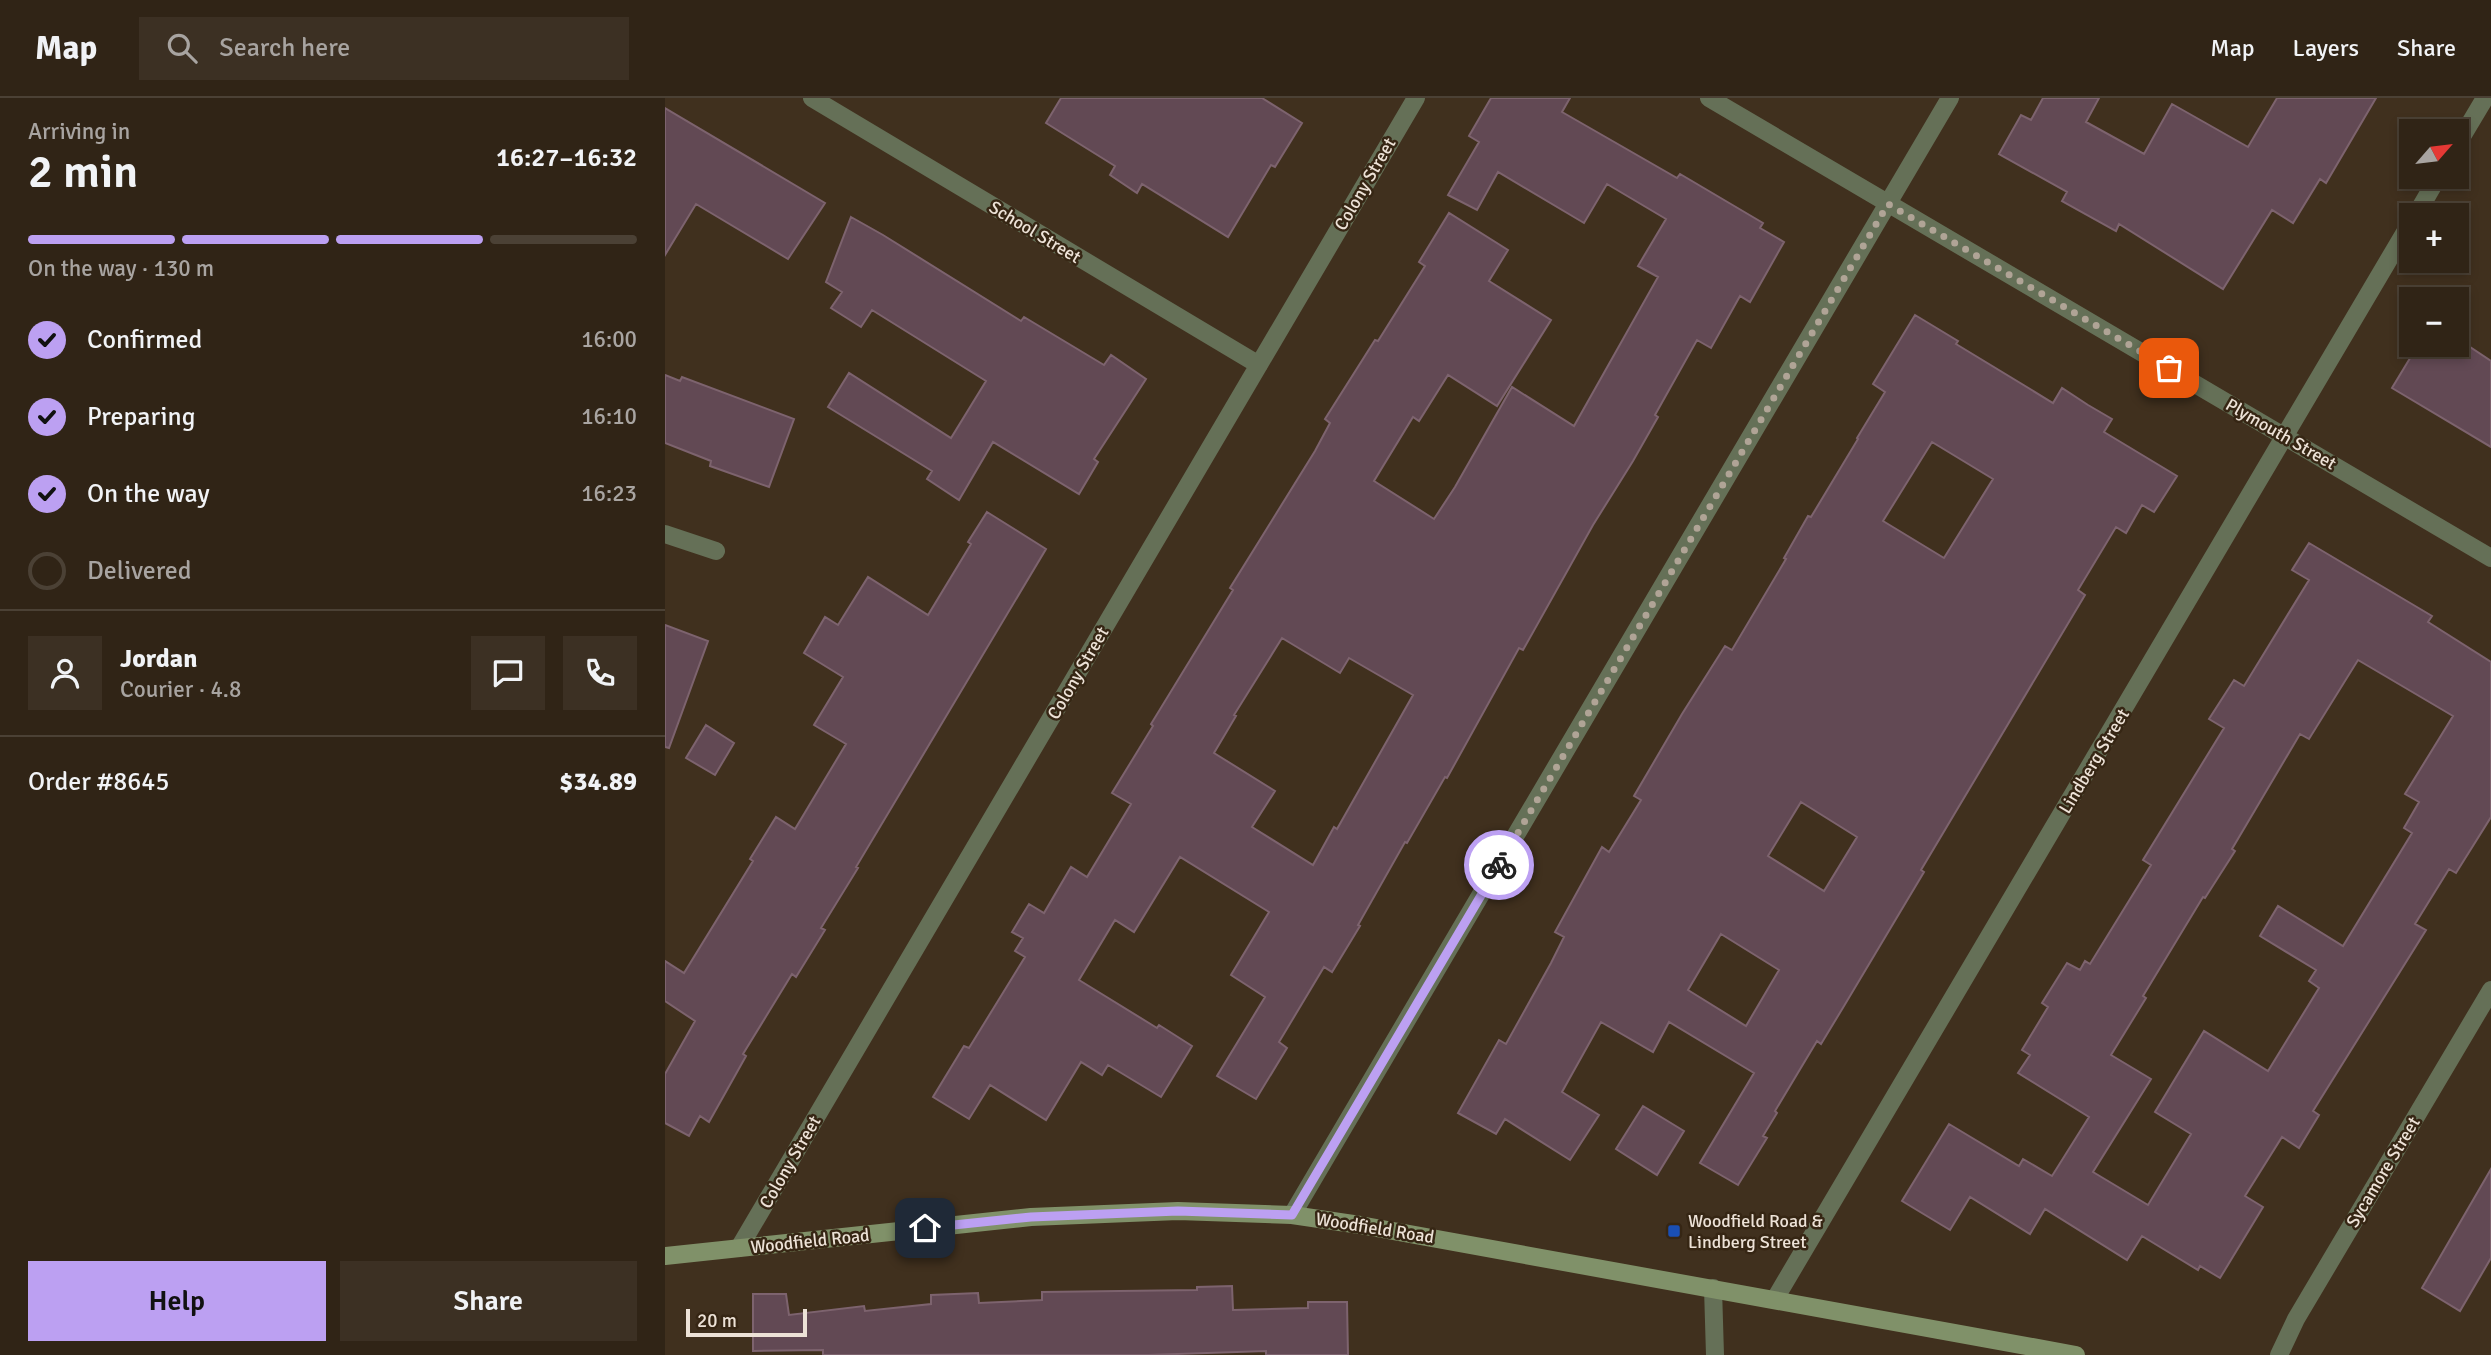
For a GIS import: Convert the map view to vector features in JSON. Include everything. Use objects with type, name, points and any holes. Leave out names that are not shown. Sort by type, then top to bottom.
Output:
[{"type":"main road","name":"Woodfield Road","points":[[665,1256],[1031,1217],[1178,1211],[1292,1215],[1374,1227],[2076,1355]]},
{"type":"street","name":"School Street","points":[[812,98],[1259,365]]},
{"type":"street","name":"Colony Street","points":[[739,1248],[1416,98]]},
{"type":"street","name":"Plymouth Street","points":[[1709,98],[2491,558]]},
{"type":"street","points":[[1292,1215],[1950,98]]},
{"type":"street","points":[[2469,124],[2484,98]]},
{"type":"street","name":"Lindberg Street","points":[[1775,1299],[2399,243]]},
{"type":"street","points":[[665,534],[716,551]]},
{"type":"street","name":"Sycamore Street","points":[[2279,1355],[2296,1319],[2491,990]]},
{"type":"street","points":[[1713,1288],[1715,1355]]},
{"type":"building","points":[[1061,98],[1262,98],[1302,123],[1275,167],[1271,165],[1228,237],[1142,184],[1137,193],[1110,175],[1115,166],[1046,123]]},
{"type":"building","points":[[1491,98],[1570,98],[1562,112],[1677,178],[1680,174],[1763,223],[1760,228],[1784,242],[1750,302],[1740,296],[1711,348],[1697,340],[1633,461],[1593,525],[1523,650],[1519,648],[1447,778],[1445,777],[1407,843],[1405,842],[1358,925],[1360,926],[1332,972],[1324,967],[1279,1042],[1287,1048],[1256,1099],[1217,1076],[1265,997],[1231,975],[1269,912],[1180,857],[1134,932],[1115,920],[1079,980],[1157,1028],[1159,1025],[1192,1046],[1161,1097],[1108,1065],[1102,1075],[1081,1062],[1046,1120],[990,1085],[969,1119],[933,1097],[964,1046],[969,1048],[1025,957],[1015,951],[1023,938],[1012,932],[1029,904],[1044,913],[1071,867],[1087,877],[1131,804],[1112,793],[1233,590],[1230,588],[1315,451],[1330,423],[1325,419],[1425,266],[1419,262],[1449,213],[1508,250],[1489,281],[1551,320],[1497,406],[1448,375],[1419,421],[1413,417],[1374,481],[1434,519],[1512,387],[1574,426],[1658,277],[1638,266],[1666,219],[1607,184],[1584,223],[1498,172],[1477,210],[1448,195],[1479,142],[1469,136]],"holes":[[[1282,638],[1340,673],[1349,658],[1413,695],[1337,829],[1334,827],[1313,865],[1252,827],[1275,791],[1214,753],[1236,716],[1234,715]]]},
{"type":"building","points":[[2043,98],[2099,98],[2086,122],[2144,154],[2172,104],[2248,147],[2277,98],[2376,98],[2326,183],[2320,179],[2293,223],[2272,210],[2223,289],[2119,224],[2116,231],[2062,201],[2067,192],[1999,154],[2021,115],[2031,120]]},
{"type":"building","points":[[665,108],[825,203],[788,259],[696,204],[665,255]]},
{"type":"building","points":[[851,217],[1021,321],[1024,317],[1104,365],[1111,355],[1146,379],[1094,459],[1098,462],[1079,494],[993,442],[959,500],[927,479],[932,471],[828,407],[849,373],[951,438],[986,381],[872,310],[861,327],[831,308],[842,292],[826,282]]},
{"type":"building","points":[[1915,315],[1958,341],[1956,344],[2053,403],[2062,388],[2112,419],[2104,432],[2177,476],[2154,512],[2142,505],[2126,533],[2116,527],[2078,590],[2085,595],[1921,870],[1924,872],[1844,1006],[1821,1044],[1817,1041],[1775,1111],[1777,1113],[1763,1136],[1767,1138],[1738,1185],[1700,1163],[1754,1073],[1669,1022],[1653,1052],[1601,1022],[1562,1092],[1599,1115],[1570,1160],[1505,1119],[1496,1134],[1458,1113],[1499,1040],[1506,1044],[1551,963],[1564,937],[1555,932],[1602,847],[1609,852],[1641,800],[1634,796],[1682,714],[1725,646],[1732,650],[1808,516],[1811,517],[1885,392],[1873,384]],"holes":[[[1932,442],[1993,479],[1944,558],[1883,521]],[[1801,802],[1857,837],[1824,891],[1768,856]],[[1721,934],[1779,970],[1746,1026],[1688,990]]]},
{"type":"building","points":[[2469,346],[2491,361],[2491,447],[2392,388],[2411,357],[2469,357]]},
{"type":"building","points":[[665,375],[680,381],[682,377],[794,419],[769,487],[710,466],[711,461],[665,443]]},
{"type":"building","points":[[987,512],[1046,549],[856,867],[858,868],[821,928],[825,930],[796,977],[792,974],[743,1054],[746,1056],[709,1122],[700,1116],[689,1136],[665,1123],[665,1074],[695,1021],[665,1001],[665,961],[684,973],[753,861],[750,859],[776,817],[795,829],[846,744],[814,725],[843,677],[804,653],[825,617],[838,625],[868,577],[928,615]]},
{"type":"building","points":[[2309,543],[2432,616],[2428,622],[2491,662],[2491,817],[2456,873],[2449,869],[2415,924],[2426,930],[2313,1111],[2319,1115],[2299,1148],[2282,1137],[2245,1196],[2263,1207],[2220,1278],[2200,1266],[2198,1270],[2142,1236],[2127,1260],[2045,1209],[2030,1234],[1970,1197],[1950,1230],[1902,1201],[1949,1124],[2019,1166],[2023,1159],[2052,1176],[2089,1117],[2018,1073],[2030,1055],[2022,1050],[2048,1007],[2042,1003],[2067,963],[2080,970],[2085,961],[2090,964],[2151,865],[2143,860],[2224,728],[2209,719],[2234,680],[2244,686],[2309,580],[2292,570]],"holes":[[[2358,660],[2453,716],[2405,794],[2419,802],[2404,828],[2412,833],[2343,946],[2278,906],[2260,936],[2316,970],[2309,981],[2319,988],[2268,1071],[2204,1031],[2155,1112],[2191,1134],[2148,1205],[2093,1172],[2151,1079],[2111,1055],[2203,897],[2205,898],[2235,851],[2232,849],[2300,734],[2309,739]]]},
{"type":"building","points":[[665,625],[708,641],[669,748],[665,747]]},
{"type":"building","points":[[706,725],[734,743],[715,775],[686,758]]},
{"type":"building","points":[[1643,1106],[1684,1131],[1657,1175],[1616,1149]]},
{"type":"building","points":[[2491,1169],[2491,1258],[2460,1311],[2422,1288]]},
{"type":"building","points":[[1232,1286],[1233,1310],[1308,1308],[1308,1302],[1347,1302],[1348,1355],[1266,1355],[1266,1351],[1148,1355],[823,1355],[823,1350],[753,1351],[753,1294],[786,1294],[789,1315],[864,1306],[865,1311],[931,1304],[931,1295],[978,1293],[979,1303],[1042,1300],[1042,1292],[1197,1290],[1197,1287]]},
{"type":"way so far","points":[[1499,865],[1888,204],[2169,368]]},
{"type":"place","name":"Woodfield Road & Lindberg Street","points":[[1674,1231]]},
{"type":"route","points":[[925,1228],[1031,1217],[1178,1211],[1292,1215],[1499,865]]}]
